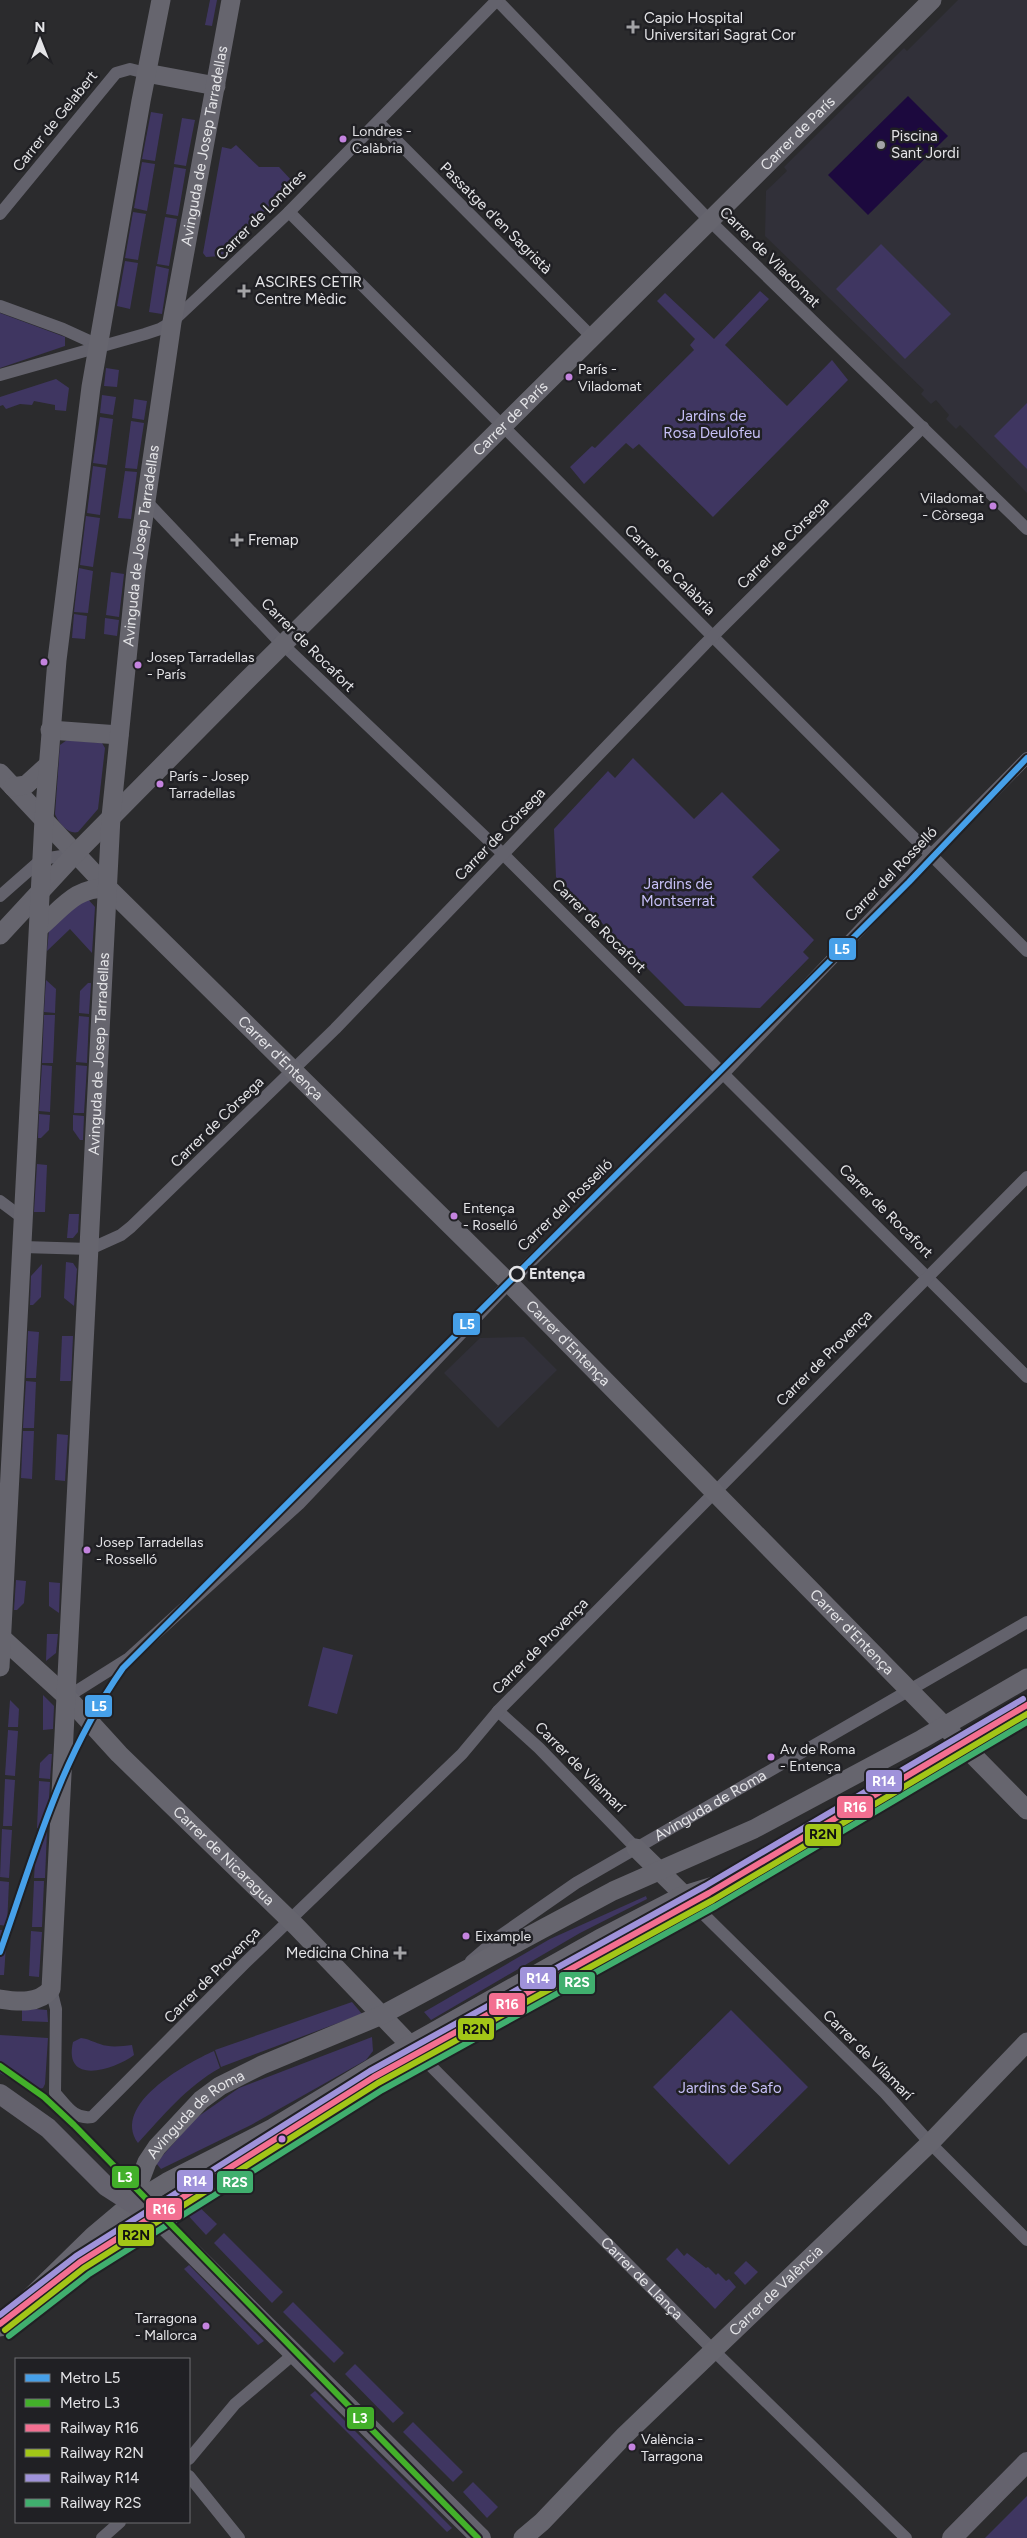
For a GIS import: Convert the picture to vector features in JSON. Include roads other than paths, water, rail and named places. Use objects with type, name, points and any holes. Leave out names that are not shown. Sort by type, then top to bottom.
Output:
[{"type":"main road","points":[[0,1667],[50,730],[57,660],[98,346],[146,73],[161,0]]},
{"type":"main road","name":"Avinguda de Josep Tarradellas","points":[[51,1989],[111,817],[146,500],[172,322],[232,0]]},
{"type":"main road","name":"Carrer de París","points":[[75,854],[502,424],[592,338],[929,1]]},
{"type":"main road","points":[[146,73],[216,86]]},
{"type":"main road","points":[[50,730],[119,735]]},
{"type":"main road","points":[[13,787],[26,784],[48,766]]},
{"type":"main road","name":"Carrer d'Entença","points":[[0,773],[108,888],[509,1283],[1027,1810]]},
{"type":"main road","points":[[0,935],[75,854]]},
{"type":"main road","points":[[39,928],[80,892],[95,888],[108,888]]},
{"type":"main road","name":"Carrer de Nicaragua","points":[[1,1637],[67,1697],[119,1754],[291,1921],[382,2015]]},
{"type":"main road","name":"Avinguda de Roma","points":[[130,2204],[147,2162],[157,2147],[210,2093],[262,2065],[382,2015],[613,1891],[754,1829],[944,1726],[1027,1678]]},
{"type":"main road","name":"Avinguda de Roma","points":[[130,2204],[167,2182],[273,2128],[410,2045],[599,1939],[684,1895],[723,1883],[1027,1711]]},
{"type":"main road","points":[[636,1848],[684,1895]]},
{"type":"main road","points":[[0,1999],[37,2000],[45,1996],[51,1989]]},
{"type":"main road","name":"Carrer de Llança","points":[[382,2015],[410,2045]]},
{"type":"main road","name":"Carrer de València","points":[[523,2538],[542,2522],[625,2435],[930,2143],[1027,2042]]},
{"type":"main road","points":[[7,2099],[48,2128],[106,2186],[130,2204],[159,2220],[482,2538]]},
{"type":"main road","points":[[0,2327],[90,2239],[130,2204]]},
{"type":"main road","points":[[952,2538],[1027,2462]]},
{"type":"street","name":"Carrer de Londres","points":[[0,375],[160,329],[172,322],[288,212],[497,0]]},
{"type":"street","name":"Carrer de Viladomat","points":[[497,0],[710,221],[1027,529]]},
{"type":"street","name":"Carrer de Gelabert","points":[[0,214],[116,73],[130,69],[146,73]]},
{"type":"street","name":"Passatge d'en Sagristà","points":[[378,122],[592,338]]},
{"type":"street","name":"Carrer de Calàbria","points":[[288,212],[1027,951]]},
{"type":"street","points":[[0,306],[63,329],[98,346]]},
{"type":"street","name":"Carrer de Còrsega","points":[[90,1249],[121,1235],[132,1226],[294,1071],[713,636],[923,427]]},
{"type":"street","name":"Carrer de Rocafort","points":[[146,500],[283,644],[503,854],[724,1072],[1027,1377]]},
{"type":"street","name":"Carrer del Rosselló","points":[[67,1697],[129,1658],[300,1504],[509,1283],[724,1072],[931,855],[1027,758]]},
{"type":"street","points":[[0,896],[42,858],[75,854]]},
{"type":"street","name":"Carrer de Provença","points":[[69,2109],[81,2118],[92,2117],[245,1963],[291,1921],[462,1754],[498,1711],[1027,1177]]},
{"type":"street","points":[[0,1201],[24,1219]]},
{"type":"street","points":[[23,1247],[90,1249]]},
{"type":"street","name":"Avinguda de Roma","points":[[456,1974],[500,1936],[547,1903],[636,1848],[1027,1622]]},
{"type":"street","name":"Carrer de Vilamarí","points":[[498,1711],[539,1748],[636,1848]]},
{"type":"street","name":"Carrer de Vilamarí","points":[[684,1895],[885,2093],[930,2143],[1027,2240]]},
{"type":"street","name":"Avinguda de Josep Tarradellas","points":[[51,1989],[56,2009],[55,2093],[69,2109]]},
{"type":"street","name":"Carrer de Llança","points":[[410,2045],[713,2350],[906,2538]]},
{"type":"street","points":[[190,2459],[235,2404],[295,2354]]},
{"type":"street","points":[[190,2477],[239,2538]]},
{"type":"street","points":[[102,2538],[119,2523]]},
{"type":"metro line","name":"L5","points":[[0,1952],[38,1841],[66,1771],[82,1736],[123,1668],[909,882],[1027,758]]},
{"type":"metro line","name":"L3","points":[[0,2066],[44,2097],[74,2125],[478,2538]]},
{"type":"rail line","name":"R14","points":[[0,2315],[76,2256],[370,2071],[705,1886],[1023,1699]]},
{"type":"rail line","name":"R16","points":[[0,2324],[80,2262],[374,2077],[709,1893],[1027,1705]]},
{"type":"rail line","name":"R2N","points":[[5,2330],[84,2268],[378,2083],[713,1900],[1027,1714]]},
{"type":"rail line","name":"R2S","points":[[9,2336],[89,2274],[382,2090],[716,1906],[1027,1722]]},
{"type":"place","name":"Capio Hospital Universitari Sagrat Cor","points":[[633,27]]},
{"type":"place","name":"Londres - Calàbria","points":[[343,139]]},
{"type":"place","name":"Piscina Sant Jordi","points":[[881,145]]},
{"type":"place","name":"ASCIRES CETIR Centre Mèdic","points":[[244,291]]},
{"type":"place","name":"París - Viladomat","points":[[569,377]]},
{"type":"place","name":"Viladomat - Còrsega","points":[[993,506]]},
{"type":"place","name":"Fremap","points":[[237,540]]},
{"type":"place","name":"Josep Tarradellas - París","points":[[138,665]]},
{"type":"place","name":"París - Josep Tarradellas","points":[[160,784]]},
{"type":"place","name":"Entença - Roselló","points":[[454,1216]]},
{"type":"place","name":"Entença","points":[[517,1274]]},
{"type":"place","name":"Josep Tarradellas - Rosselló","points":[[87,1550]]},
{"type":"place","name":"Av de Roma - Entença","points":[[771,1757]]},
{"type":"place","name":"Eixample","points":[[466,1936]]},
{"type":"place","name":"Medicina China","points":[[400,1953]]},
{"type":"place","name":"Tarragona - Mallorca","points":[[206,2326]]},
{"type":"place","name":"València - Tarragona","points":[[632,2447]]},
{"type":"park label","name":"Jardins de Rosa Deulofeu","points":[[712,424]]},
{"type":"park label","name":"Jardins de Montserrat","points":[[678,892]]},
{"type":"park label","name":"Jardins de Safo","points":[[730,2088]]}]
